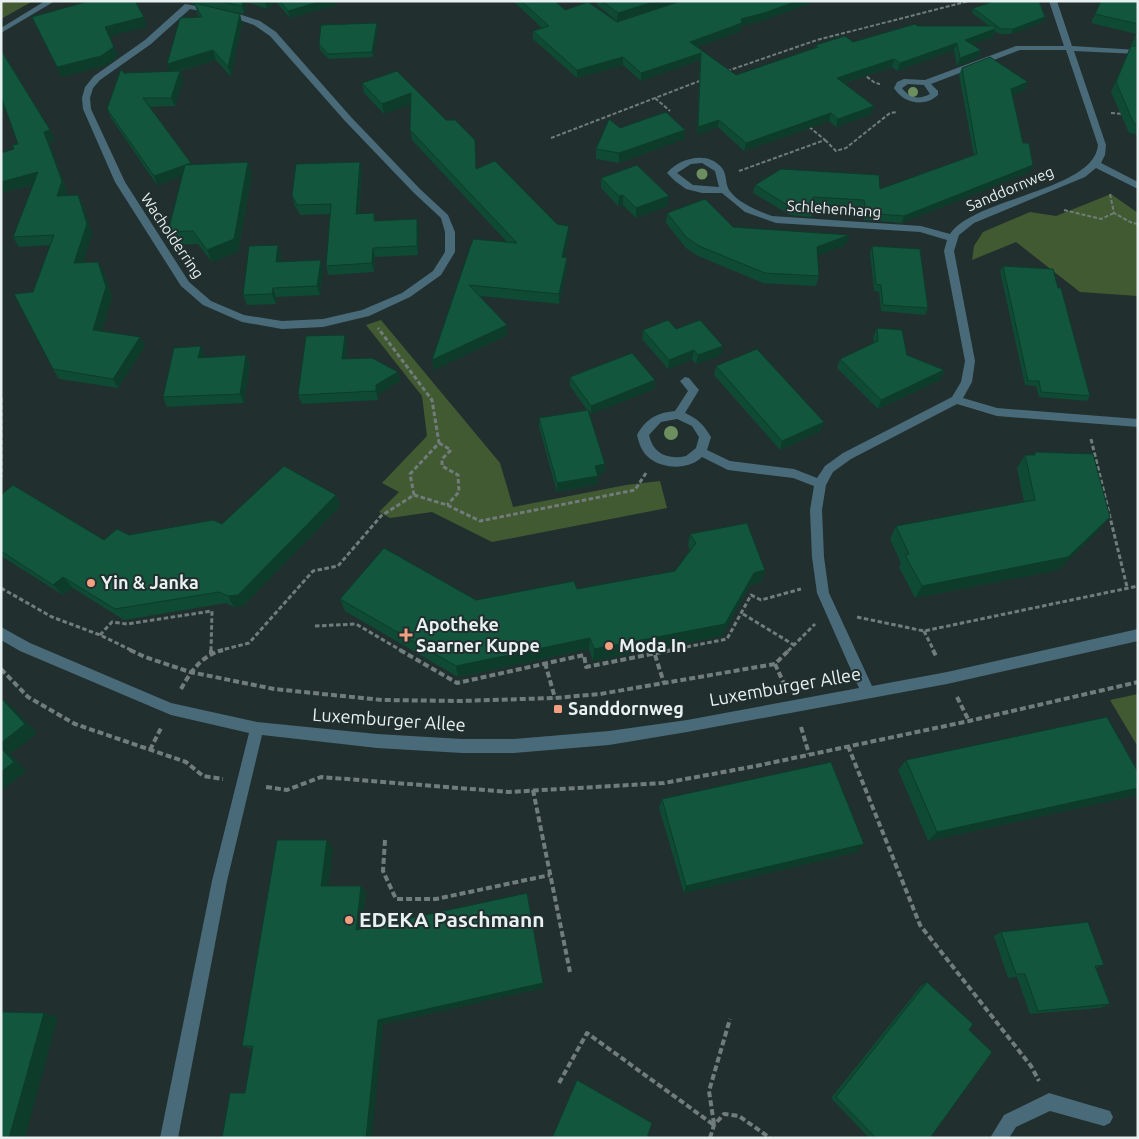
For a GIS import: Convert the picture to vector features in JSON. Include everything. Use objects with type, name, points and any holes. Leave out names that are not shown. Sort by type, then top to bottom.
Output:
[{"type":"street","points":[[1,31],[51,1]]},
{"type":"street","name":"Wacholderring","points":[[176,1],[188,6],[233,14],[256,23],[273,34],[348,119],[417,191],[445,217],[450,232],[450,252],[436,273],[406,295],[365,313],[323,323],[282,325],[242,318],[206,303],[185,284],[120,182],[87,109],[86,98],[89,87],[97,78],[148,42],[188,6]]},
{"type":"street","points":[[1053,1],[1102,145],[1102,156],[1096,164],[1138,186]]},
{"type":"street","points":[[926,83],[1018,48],[1069,48],[1138,52]]},
{"type":"street","points":[[907,81],[926,83],[932,86],[934,95],[922,100],[909,99],[900,94],[898,88],[900,84],[907,81]]},
{"type":"street","points":[[698,160],[710,162],[718,169],[722,177],[724,190],[699,191],[685,187],[672,173],[684,163],[698,160]]},
{"type":"street","name":"Sanddornweg","points":[[951,238],[957,230],[971,221],[1082,175],[1096,164]]},
{"type":"street","name":"Schlehenhang","points":[[724,190],[749,211],[776,220],[922,229],[951,238]]},
{"type":"street","points":[[868,692],[823,593],[816,510],[820,484],[829,469],[847,456],[956,400],[970,379],[970,361],[949,251],[951,238]]},
{"type":"street","points":[[678,415],[694,390],[685,380]]},
{"type":"street","points":[[956,400],[997,412],[1138,423]]},
{"type":"street","points":[[678,415],[696,423],[705,437],[700,452],[688,460],[672,462],[656,457],[646,447],[643,435],[649,423],[662,416],[678,415]]},
{"type":"street","points":[[700,452],[728,465],[794,474],[820,484]]},
{"type":"street","name":"Luxemburger Allee","points":[[1,633],[25,648],[171,708],[257,728],[377,741],[462,746],[514,746],[565,743],[687,726],[1004,666],[1138,635]]},
{"type":"street","points":[[169,1138],[210,928],[242,783],[257,728]]},
{"type":"street","points":[[999,1138],[1010,1121],[1049,1102],[1104,1117]]},
{"type":"path","points":[[720,74],[817,40],[969,1]]},
{"type":"path","points":[[817,40],[824,45]]},
{"type":"path","points":[[737,68],[740,71]]},
{"type":"path","points":[[860,72],[875,83],[898,88]]},
{"type":"path","points":[[551,138],[704,80]]},
{"type":"path","points":[[655,98],[670,111]]},
{"type":"path","points":[[803,122],[836,151],[846,148],[890,113]]},
{"type":"path","points":[[722,177],[825,140]]},
{"type":"path","points":[[1109,192],[1114,213],[1132,223],[1138,224]]},
{"type":"path","points":[[1064,210],[1101,219],[1114,213]]},
{"type":"path","points":[[365,313],[432,400],[439,442],[451,450],[442,458],[442,466],[458,475],[459,492],[447,505]]},
{"type":"path","points":[[1,398],[1,477]]},
{"type":"path","points":[[1086,419],[1128,587]]},
{"type":"path","points":[[414,495],[410,474],[439,442]]},
{"type":"path","points":[[150,750],[190,672],[211,653],[249,643],[313,571],[338,566],[381,516],[414,495],[447,505],[480,521],[635,490],[656,457]]},
{"type":"path","points":[[315,626],[356,624],[457,683],[584,655],[586,667],[655,655],[727,639],[751,595],[761,600],[821,583]]},
{"type":"path","points":[[1,588],[52,617],[100,635],[145,657],[190,672],[274,689],[382,700],[460,701],[554,698],[600,694],[774,664],[817,623],[849,615],[924,631],[1138,586]]},
{"type":"path","points":[[100,635],[112,622],[127,624],[212,611],[211,653]]},
{"type":"path","points":[[742,614],[794,645]]},
{"type":"path","points":[[655,655],[664,683]]},
{"type":"path","points":[[545,663],[554,698]]},
{"type":"path","points":[[848,746],[920,924],[1031,1066],[1049,1102]]},
{"type":"path","points":[[533,790],[570,972]]},
{"type":"path","points":[[384,840],[383,871],[396,899],[436,899],[550,875]]},
{"type":"path","points":[[710,1138],[714,1125],[710,1091],[730,1019]]},
{"type":"path","points":[[559,1083],[587,1033],[714,1125]]},
{"type":"path","points":[[714,1125],[724,1114],[739,1116],[770,1138]]},
{"type":"green space","points":[[1,1],[33,1],[1,19]]},
{"type":"green space","points":[[1111,194],[1138,213],[1138,296],[1080,292],[1016,242],[972,260],[974,246],[983,232],[1030,212],[1056,216]]},
{"type":"green space","points":[[381,320],[500,463],[513,507],[626,485],[660,481],[667,508],[492,542],[432,512],[390,518],[379,512],[399,492],[382,483],[427,436],[422,396],[366,325]]},
{"type":"green space","points":[[1138,694],[1138,747],[1110,700]]},
{"type":"building","points":[[89,1],[135,1],[144,17],[105,27],[114,47],[101,56],[57,67],[32,17]]},
{"type":"building","points":[[218,1],[243,1],[242,6]]},
{"type":"building","points":[[280,1],[322,1],[288,11]]},
{"type":"building","points":[[521,1],[555,1],[565,10],[588,2],[617,22],[681,1],[797,1],[741,19],[742,23],[690,42],[736,75],[845,36],[853,42],[915,24],[918,26],[995,26],[995,29],[965,40],[981,50],[960,58],[957,43],[900,63],[894,59],[837,78],[874,106],[838,119],[831,113],[746,143],[719,120],[698,127],[701,53],[641,73],[623,57],[577,70],[533,31],[549,26]]},
{"type":"building","points":[[602,1],[656,1],[618,13]]},
{"type":"building","points":[[995,1],[1039,1],[1045,17],[1013,29],[1001,29],[973,8]]},
{"type":"building","points":[[1101,1],[1138,1],[1138,24],[1095,14]]},
{"type":"building","points":[[194,3],[240,14],[228,67],[213,50],[167,64],[180,18],[202,17]]},
{"type":"building","points":[[377,23],[372,52],[328,54],[319,44],[321,25]]},
{"type":"building","points":[[1138,31],[1138,39],[1134,38]]},
{"type":"building","points":[[1131,46],[1138,46],[1138,124],[1134,124],[1116,82]]},
{"type":"building","points":[[1,50],[50,130],[44,132],[62,181],[57,196],[78,195],[87,224],[74,263],[98,262],[106,287],[93,330],[140,337],[113,379],[53,369],[14,294],[33,292],[54,235],[13,237],[38,172],[1,182],[1,153],[14,149],[12,145],[18,144],[1,99]]},
{"type":"building","points":[[990,57],[1028,82],[1011,89],[1023,143],[1029,143],[1033,165],[904,216],[866,213],[864,200],[813,197],[813,210],[792,208],[755,185],[781,169],[879,175],[880,189],[977,154],[962,68]]},
{"type":"building","points":[[121,69],[124,73],[180,71],[171,98],[143,98],[191,163],[154,176],[107,109]]},
{"type":"building","points":[[397,71],[446,120],[455,120],[475,140],[476,169],[495,161],[557,224],[569,226],[562,257],[567,258],[559,294],[469,285],[507,325],[432,360],[473,239],[517,243],[410,130],[411,93],[382,104],[362,83]]},
{"type":"building","points":[[666,112],[685,130],[619,153],[596,149],[609,119],[620,128]]},
{"type":"building","points":[[248,162],[234,239],[207,250],[193,231],[168,232],[185,165]]},
{"type":"building","points":[[360,162],[356,214],[374,213],[374,221],[417,219],[417,246],[373,248],[372,263],[326,266],[331,204],[297,205],[292,195],[296,164]]},
{"type":"building","points":[[637,165],[669,196],[636,208],[623,195],[619,196],[601,178]]},
{"type":"building","points":[[705,199],[733,227],[849,235],[817,247],[819,276],[765,273],[699,246],[687,238],[667,213]]},
{"type":"building","points":[[278,245],[276,262],[321,260],[317,286],[273,288],[272,294],[243,295],[249,246]]},
{"type":"building","points":[[872,246],[920,249],[928,308],[883,305],[881,285],[876,284]]},
{"type":"building","points":[[1003,266],[1053,269],[1058,288],[1061,288],[1090,396],[1041,392],[1039,381],[1028,381]]},
{"type":"building","points":[[668,320],[676,329],[700,320],[723,346],[698,355],[694,350],[669,360],[643,330]]},
{"type":"building","points":[[877,328],[902,330],[907,355],[944,370],[881,400],[840,359],[878,341]]},
{"type":"building","points":[[345,335],[342,359],[372,358],[398,372],[376,385],[376,391],[298,395],[306,336]]},
{"type":"building","points":[[201,346],[198,358],[246,355],[240,394],[163,397],[174,348]]},
{"type":"building","points":[[757,349],[824,422],[782,441],[716,366]]},
{"type":"building","points":[[632,353],[655,380],[591,406],[570,377]]},
{"type":"building","points":[[588,410],[605,464],[595,466],[598,476],[557,483],[539,418]]},
{"type":"building","points":[[1035,452],[1093,454],[1110,517],[1068,557],[922,586],[905,555],[909,554],[896,526],[1035,500],[1025,455],[1035,455]]},
{"type":"building","points":[[284,466],[336,495],[238,595],[228,596],[219,592],[115,609],[63,577],[53,585],[1,551],[1,495],[13,485],[104,540],[117,529],[129,535],[213,520],[222,524]]},
{"type":"building","points":[[747,523],[765,570],[754,573],[725,624],[594,649],[590,638],[456,666],[340,599],[384,548],[476,600],[574,581],[577,589],[675,571],[696,543],[690,534]]},
{"type":"building","points":[[1,698],[25,724],[1,743]]},
{"type":"building","points":[[1107,717],[1138,772],[1138,788],[937,832],[906,760]]},
{"type":"building","points":[[1,748],[14,762],[1,772]]},
{"type":"building","points":[[831,762],[864,844],[686,886],[662,799]]},
{"type":"building","points":[[277,840],[327,840],[321,886],[361,886],[356,930],[527,893],[543,983],[378,1020],[366,1138],[222,1138],[230,1093],[245,1093],[253,1046],[242,1046]]},
{"type":"building","points":[[1088,922],[1104,965],[1095,966],[1110,1004],[1038,1011],[1025,974],[1016,974],[1001,932]]},
{"type":"building","points":[[927,982],[973,1024],[969,1030],[992,1052],[930,1138],[876,1138],[836,1097]]},
{"type":"building","points":[[1,1012],[44,1013],[9,1138],[1,1138]]},
{"type":"building","points":[[577,1080],[652,1123],[647,1138],[552,1138]]},
{"type":"place","name":"Yin & Janka","points":[[91,583]]},
{"type":"place","name":"Apotheke Saarner Kuppe","points":[[406,635]]},
{"type":"place","name":"Moda In","points":[[609,646]]},
{"type":"place","name":"Sanddornweg","points":[[558,709]]},
{"type":"place","name":"EDEKA Paschmann","points":[[349,920]]}]
